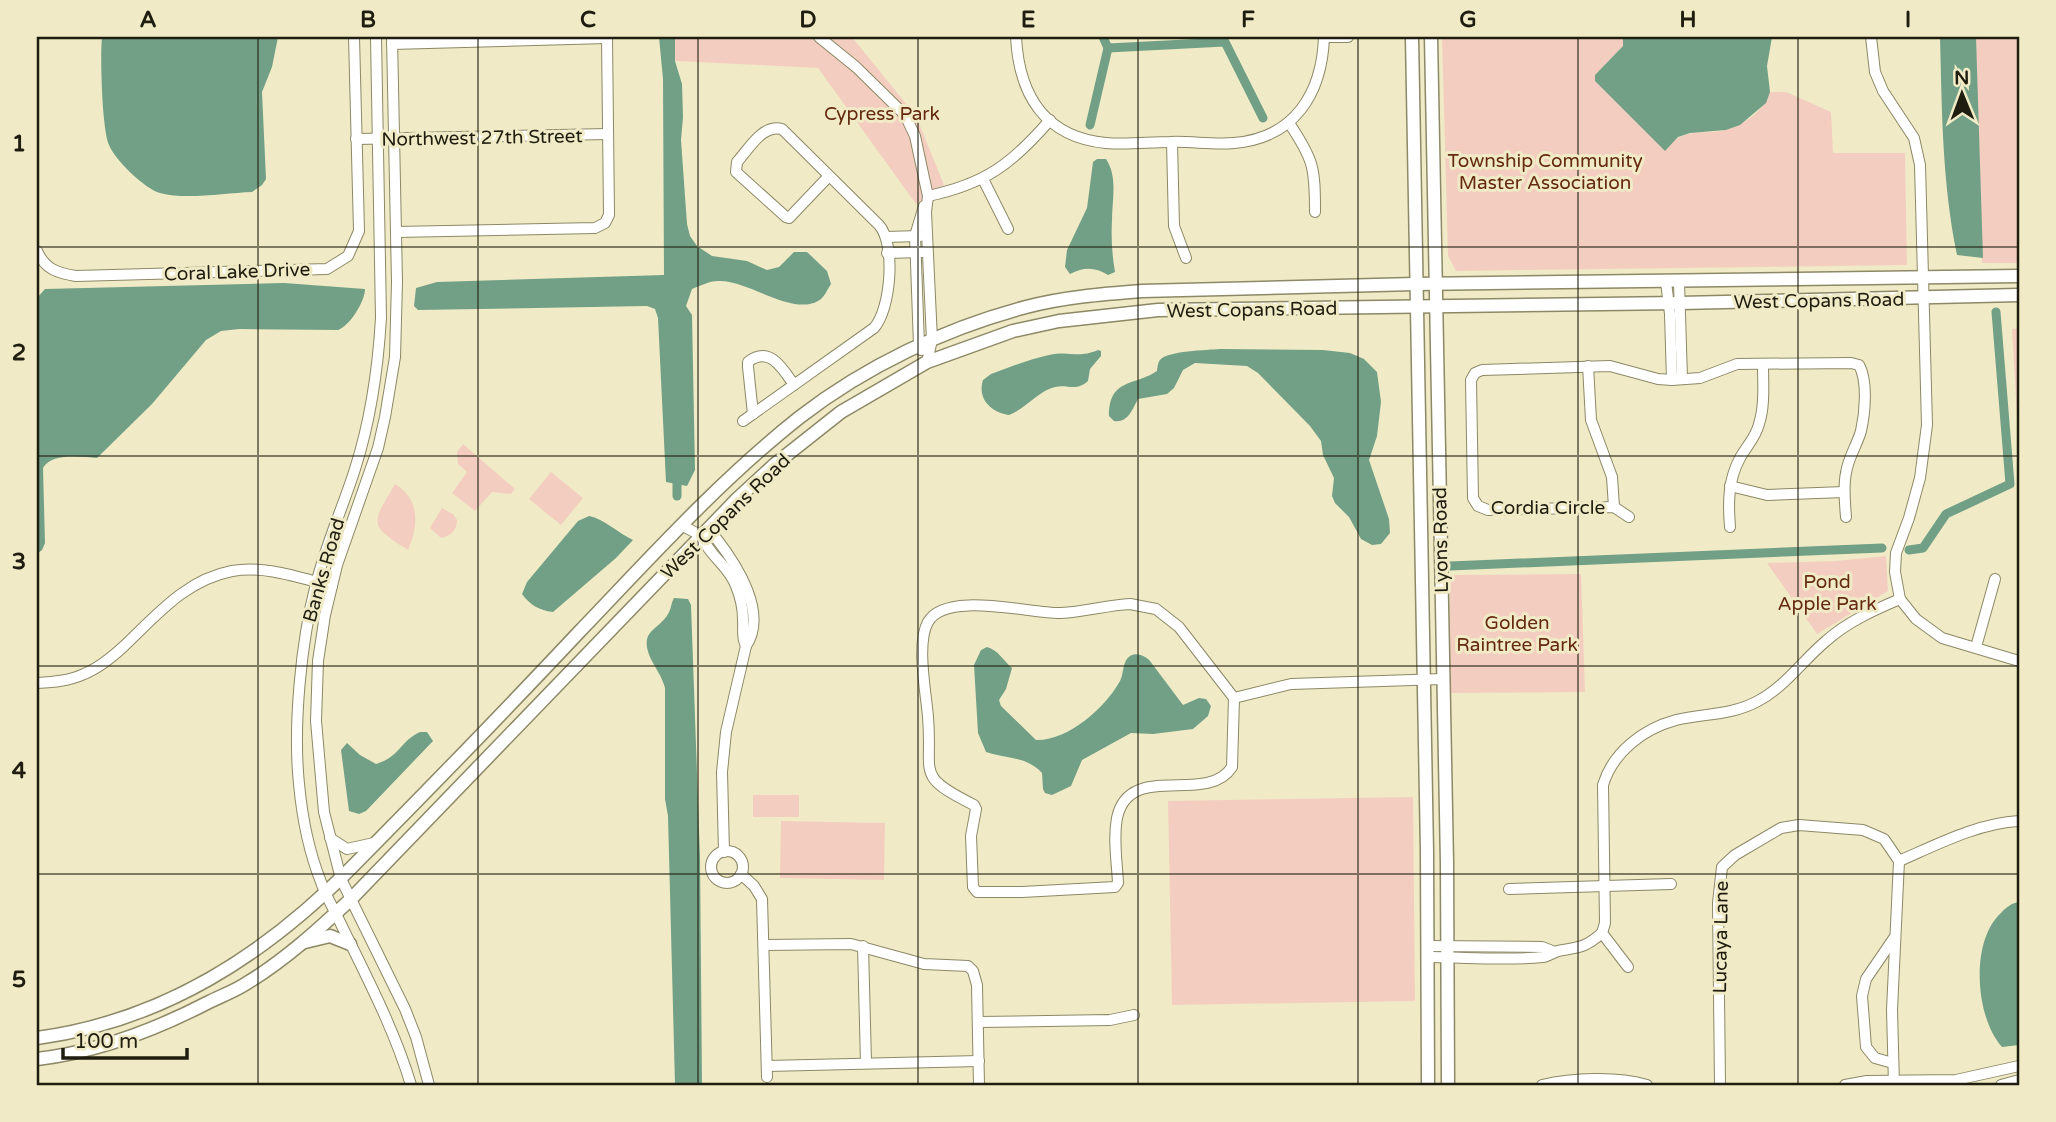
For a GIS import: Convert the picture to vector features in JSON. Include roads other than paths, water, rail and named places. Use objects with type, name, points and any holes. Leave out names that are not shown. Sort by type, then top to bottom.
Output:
[{"type":"main road","name":"Lyons Road","points":[[1412,37],[1424,679],[1428,1085]]},
{"type":"main road","name":"Lyons Road","points":[[1431,37],[1448,1085]]},
{"type":"main road","name":"West Copans Road","points":[[37,1038],[80,1030],[155,1007],[234,965],[279,934],[341,879],[683,526],[760,451],[801,417],[848,385],[919,345],[964,326],[1029,306],[1100,294],[1158,290],[2019,276]]},
{"type":"main road","name":"West Copans Road","points":[[37,1059],[85,1050],[165,1024],[247,983],[302,943],[351,899],[702,536],[774,466],[841,412],[927,362],[1013,331],[1059,321],[1158,310],[1675,304],[2019,295]]},
{"type":"main road","points":[[302,943],[330,936],[350,944]]},
{"type":"street","name":"Coral Lake Drive","points":[[37,251],[48,268],[60,274],[76,276],[327,269],[348,256],[359,231],[354,37]]},
{"type":"street","name":"Banks Road","points":[[376,37],[381,318],[376,379],[363,440],[316,582],[302,667],[298,761],[305,822],[320,881],[383,1010],[411,1085]]},
{"type":"street","points":[[392,40],[607,37],[609,215],[606,223],[595,229],[396,232]]},
{"type":"street","points":[[819,37],[856,67],[905,115],[915,136],[928,195],[927,236],[932,340],[927,362]]},
{"type":"street","points":[[1016,37],[1020,72],[1031,99],[1050,120],[1070,134],[1108,144],[1235,143],[1263,136],[1289,123],[1311,96],[1319,78],[1324,37],[1348,37]]},
{"type":"street","points":[[1871,37],[1875,72],[1883,91],[1914,138],[1920,165],[1927,425],[1920,478],[1896,553],[1895,572],[1900,599],[1928,630],[1942,638],[2019,661]]},
{"type":"street","name":"Banks Road","points":[[392,40],[396,232],[395,357],[387,407],[369,477],[347,535],[325,615],[318,661],[316,721],[320,782],[341,879],[405,1009],[429,1085]]},
{"type":"street","points":[[928,195],[984,179],[1015,157],[1050,120]]},
{"type":"street","points":[[1289,123],[1311,160],[1315,175],[1315,212]]},
{"type":"street","points":[[743,421],[878,323],[889,291],[884,231],[829,176],[782,129],[766,129],[735,167],[736,172],[789,218],[829,176]]},
{"type":"street","name":"Northwest 27th Street","points":[[356,139],[608,134]]},
{"type":"street","points":[[1172,142],[1174,226],[1186,258]]},
{"type":"street","points":[[984,179],[1008,229]]},
{"type":"street","points":[[927,362],[919,345],[915,236],[928,195]]},
{"type":"street","points":[[886,237],[927,236]]},
{"type":"street","points":[[887,253],[928,252]]},
{"type":"street","points":[[1673,282],[1677,379],[1700,378],[1737,364],[1851,362],[1858,365],[1863,372],[1863,410],[1860,433],[1845,475],[1846,517]]},
{"type":"street","points":[[753,414],[748,362],[755,357],[764,355],[780,363],[794,385]]},
{"type":"street","points":[[1730,527],[1730,486],[1740,458],[1759,426],[1763,405],[1763,364]]},
{"type":"street","name":"Cordia Circle","points":[[1588,366],[1591,420],[1612,477],[1614,507]]},
{"type":"street","name":"Cordia Circle","points":[[1629,517],[1614,507],[1488,510],[1478,506],[1473,498],[1471,380],[1475,373],[1482,370],[1588,366],[1610,366],[1658,379],[1677,379]]},
{"type":"street","points":[[1730,486],[1767,495],[1844,492]]},
{"type":"street","points":[[683,526],[702,536],[716,538],[735,562],[749,595],[753,626],[726,732],[722,772],[724,852]]},
{"type":"street","points":[[37,683],[62,681],[86,674],[107,661],[178,595],[205,579],[233,571],[263,570],[332,586]]},
{"type":"street","points":[[1976,647],[1996,579]]},
{"type":"street","points":[[1427,952],[1446,951],[1499,959],[1547,957],[1555,952],[1576,950],[1588,945],[1602,933],[1605,923],[1604,785],[1609,767],[1620,752],[1635,740],[1675,720],[1721,715],[1760,701],[1828,638],[1875,609],[1900,599]]},
{"type":"street","points":[[1111,605],[1145,606],[1156,609],[1179,627],[1234,698],[1232,767],[1226,775],[1216,782],[1203,784],[1145,787],[1132,793],[1124,803],[1116,823],[1118,883],[1115,887],[994,893],[977,892],[973,887],[971,836],[976,809],[974,805],[935,783],[927,760],[929,720],[923,650],[924,633],[931,616],[950,607],[1013,607],[1058,613],[1079,612],[1111,605]]},
{"type":"street","points":[[1234,698],[1291,684],[1443,679]]},
{"type":"street","points":[[1894,1083],[1892,1010],[1899,860],[1993,824],[2019,821]]},
{"type":"street","name":"Lucaya Lane","points":[[1720,1085],[1717,903],[1722,867],[1735,855],[1781,828],[1799,825],[1863,830],[1884,839],[1899,860]]},
{"type":"street","points":[[330,837],[347,849],[377,841]]},
{"type":"street","points":[[733,852],[741,858],[744,868],[741,874],[731,883],[720,881],[713,873],[712,863],[719,854],[733,852]]},
{"type":"street","points":[[741,874],[754,886],[762,899],[767,1071],[866,1063],[979,1061]]},
{"type":"street","points":[[1509,889],[1671,884]]},
{"type":"street","points":[[1602,933],[1628,967]]},
{"type":"street","points":[[1894,937],[1871,970],[1862,989],[1866,1048],[1875,1058],[1894,1063]]},
{"type":"street","points":[[765,945],[851,944],[925,964],[968,966],[974,971],[977,985],[979,1085]]},
{"type":"street","points":[[863,946],[866,1063]]},
{"type":"street","points":[[978,1022],[1110,1020],[1134,1015]]},
{"type":"street","points":[[1845,1085],[1956,1080],[2019,1066]]},
{"type":"street","points":[[1542,1085],[1584,1078],[1647,1085]]},
{"type":"street","points":[[2001,1085],[2019,1080]]},
{"type":"waterway","points":[[1103,37],[1108,48],[1225,42],[1263,118]]},
{"type":"waterway","points":[[1090,125],[1108,48]]},
{"type":"waterway","points":[[1909,550],[1923,548],[1946,514],[2010,484],[1996,312]]},
{"type":"waterway","points":[[677,476],[677,496]]},
{"type":"waterway","points":[[1450,566],[1882,548]]},
{"type":"park label","name":"Cypress Park","points":[[882,113]]},
{"type":"park label","name":"Township Community Master Association","points":[[1545,171]]},
{"type":"park label","name":"Pond Apple Park","points":[[1827,592]]},
{"type":"park label","name":"Golden Raintree Park","points":[[1517,633]]}]
